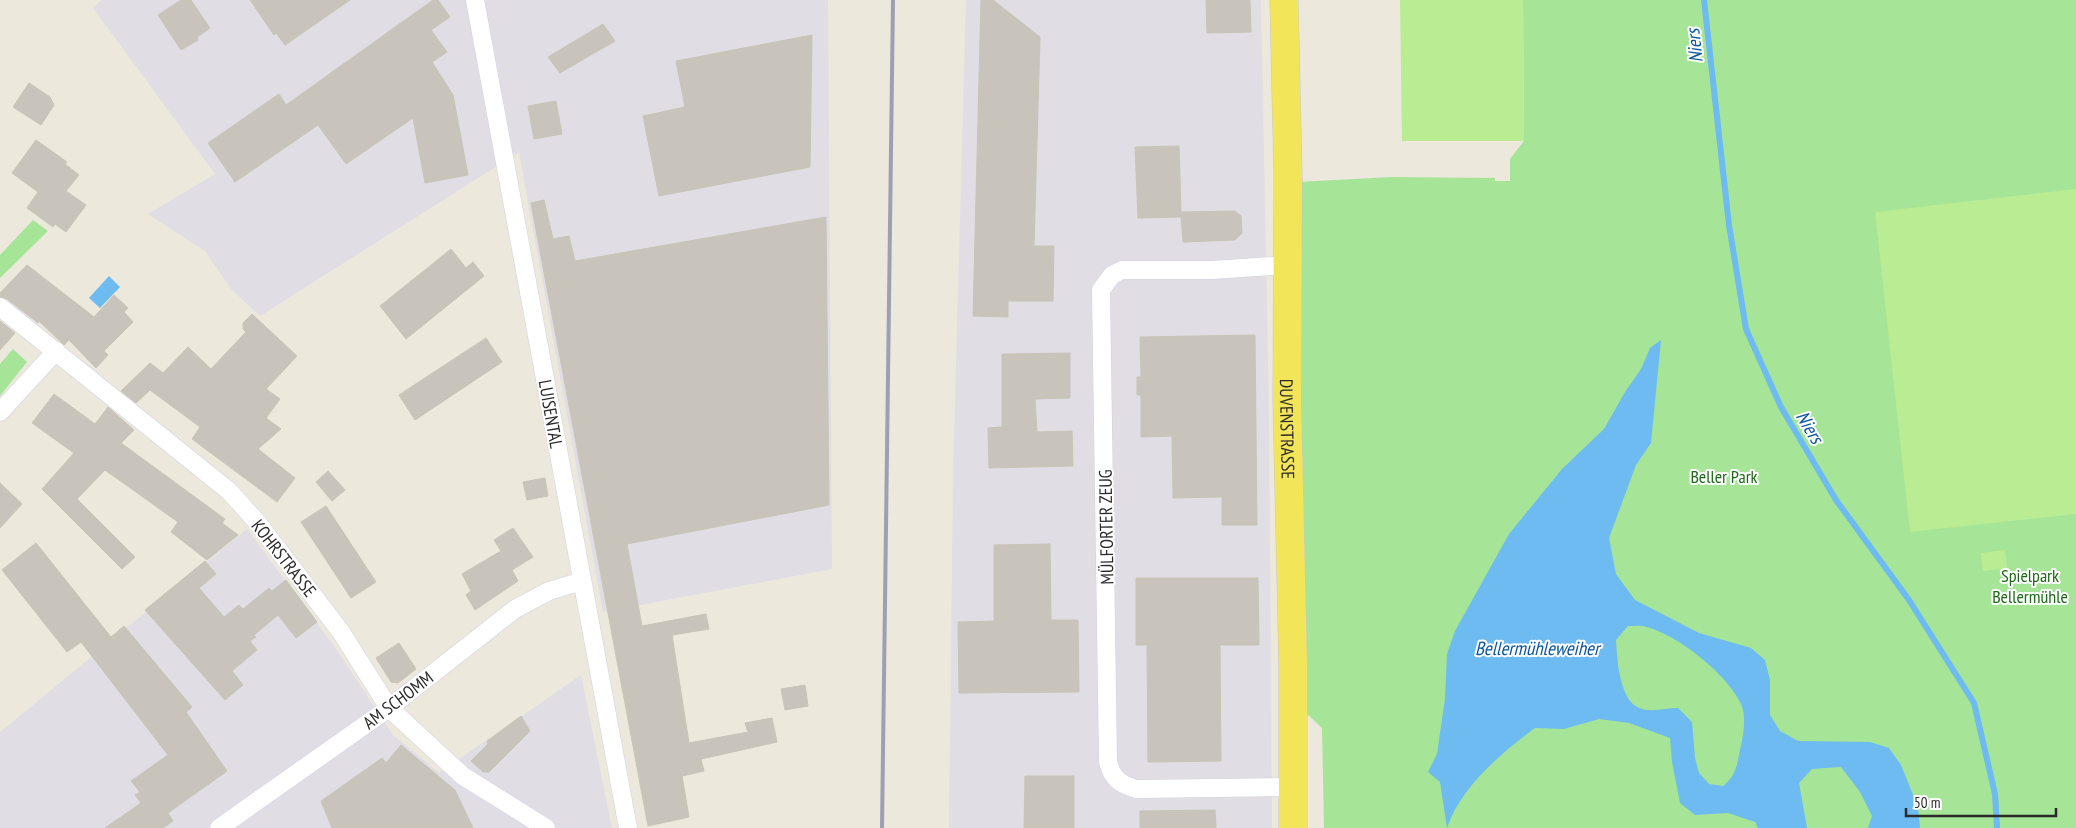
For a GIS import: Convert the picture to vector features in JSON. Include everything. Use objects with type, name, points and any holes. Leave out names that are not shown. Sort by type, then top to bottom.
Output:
[{"type":"main road","name":"DUVENSTRASSE","points":[[1284,0],[1288,265],[1287,401],[1293,665],[1293,828]]},
{"type":"street","name":"LUISENTAL","points":[[475,0],[628,828]]},
{"type":"street","name":"MÜLFORTER ZEUG","points":[[1288,265],[1212,270],[1122,270],[1112,275],[1101,290],[1108,761],[1111,774],[1121,784],[1136,788],[1292,787]]},
{"type":"street","name":"KOHRSTRASSE","points":[[0,307],[229,491],[257,522],[341,632],[389,708],[463,776],[546,828]]},
{"type":"street","points":[[0,412],[56,351]]},
{"type":"street","name":"AM SCHOMM","points":[[219,828],[389,708],[515,609],[549,591],[582,581]]},
{"type":"shaded area","points":[[101,0],[828,0],[832,569],[603,612],[519,152],[260,316],[232,290],[206,252],[148,214],[215,174],[93,8]]},
{"type":"shaded area","points":[[966,0],[1261,0],[1269,414],[1272,828],[949,828],[953,475]]},
{"type":"shaded area","points":[[247,529],[334,646],[393,735],[439,773],[581,675],[612,828],[0,828],[0,732]]},
{"type":"green space","points":[[1400,0],[1523,0],[1524,141],[1402,141]]},
{"type":"green space","name":"Beller Park","points":[[1523,0],[2076,0],[2076,828],[1324,828],[1322,728],[1303,710],[1304,509],[1298,416],[1297,182],[1392,177],[1495,178],[1495,181],[1510,181],[1510,159],[1524,141]]},
{"type":"green space","points":[[2076,189],[2076,514],[1910,532],[1875,212]]},
{"type":"green space","points":[[33,220],[48,231],[0,278],[0,255]]},
{"type":"green space","points":[[13,349],[27,362],[0,396],[0,364]]},
{"type":"green space","points":[[2005,550],[2007,568],[1983,571],[1981,553]]},
{"type":"water","points":[[109,276],[120,287],[100,308],[89,298]]},
{"type":"water","name":"Bellermühleweiher","points":[[1661,340],[1651,443],[1636,465],[1609,538],[1616,574],[1635,600],[1699,633],[1751,648],[1765,660],[1770,680],[1770,715],[1780,731],[1798,741],[1870,742],[1889,748],[1901,765],[1918,807],[1920,828],[1868,828],[1872,816],[1860,792],[1841,767],[1812,769],[1799,783],[1807,828],[1758,828],[1755,822],[1728,813],[1695,815],[1680,803],[1672,762],[1670,738],[1629,723],[1599,719],[1564,729],[1535,728],[1509,748],[1472,785],[1453,813],[1447,828],[1440,782],[1428,772],[1437,754],[1445,699],[1447,654],[1455,631],[1509,534],[1562,469],[1604,429],[1625,392],[1641,369],[1650,348]],"holes":[[[1628,626],[1645,626],[1687,647],[1714,669],[1734,692],[1743,709],[1744,727],[1735,770],[1723,786],[1709,784],[1699,773],[1695,758],[1692,722],[1678,708],[1653,710],[1639,708],[1627,696],[1620,677],[1616,640]]]},
{"type":"building","points":[[181,0],[191,0],[210,28],[197,37],[198,40],[181,50],[158,15]]},
{"type":"building","points":[[250,0],[350,0],[285,45],[276,33],[274,35]]},
{"type":"building","points":[[433,0],[438,0],[450,17],[431,30],[447,52],[432,62],[453,95],[468,175],[425,183],[413,118],[346,164],[318,125],[235,182],[208,143],[279,94],[286,105]]},
{"type":"building","points":[[981,0],[993,0],[1040,37],[1034,246],[1054,246],[1053,301],[1008,301],[1008,317],[973,316]]},
{"type":"building","points":[[1206,0],[1250,0],[1251,32],[1207,33]]},
{"type":"building","points":[[603,24],[615,41],[560,73],[548,57]]},
{"type":"building","points":[[812,35],[810,167],[659,196],[643,116],[685,107],[676,61]]},
{"type":"building","points":[[29,83],[50,97],[54,105],[41,125],[13,107]]},
{"type":"building","points":[[556,101],[562,134],[534,139],[528,106]]},
{"type":"building","points":[[36,140],[67,162],[65,164],[79,175],[66,191],[86,205],[66,232],[55,224],[53,227],[27,208],[38,192],[12,173]]},
{"type":"building","points":[[1179,146],[1181,212],[1235,211],[1241,216],[1242,233],[1235,240],[1183,242],[1181,217],[1138,218],[1135,147]]},
{"type":"building","points":[[544,200],[553,239],[569,236],[575,261],[826,217],[829,505],[627,544],[642,626],[706,614],[709,629],[672,635],[689,743],[748,732],[745,723],[772,718],[777,742],[701,759],[704,771],[682,776],[689,817],[648,826],[531,203]]},
{"type":"building","points":[[451,249],[466,268],[473,262],[484,276],[406,339],[380,306]]},
{"type":"building","points":[[27,265],[94,317],[114,295],[128,308],[124,312],[133,322],[104,351],[108,355],[96,368],[69,340],[64,345],[39,321],[38,323],[7,299],[0,297],[0,293]]},
{"type":"building","points":[[252,314],[297,356],[266,389],[280,399],[266,418],[281,429],[258,449],[295,478],[277,502],[192,439],[200,427],[150,390],[136,403],[121,391],[150,363],[163,373],[188,347],[211,369],[246,332],[243,329],[243,323]]},
{"type":"building","points":[[0,321],[15,333],[0,350]]},
{"type":"building","points":[[1255,335],[1257,525],[1222,525],[1222,497],[1173,498],[1172,436],[1141,437],[1141,395],[1137,395],[1137,377],[1141,377],[1140,337]]},
{"type":"building","points":[[486,338],[502,362],[415,420],[399,395]]},
{"type":"building","points":[[1070,353],[1070,398],[1035,399],[1037,432],[1072,431],[1073,466],[989,468],[988,428],[1002,427],[1002,354]]},
{"type":"building","points":[[54,394],[95,424],[108,407],[134,430],[121,443],[225,519],[222,523],[238,535],[207,560],[171,532],[178,522],[105,470],[77,499],[135,557],[122,569],[42,489],[74,453],[32,423]]},
{"type":"building","points":[[328,471],[345,490],[332,501],[316,482]]},
{"type":"building","points":[[545,478],[548,496],[527,500],[523,482]]},
{"type":"building","points":[[0,483],[22,504],[0,528]]},
{"type":"building","points":[[326,506],[376,582],[351,598],[301,522]]},
{"type":"building","points":[[513,528],[533,557],[512,570],[518,581],[475,610],[466,595],[471,591],[462,574],[501,551],[494,540]]},
{"type":"building","points":[[36,543],[111,637],[124,626],[192,707],[186,712],[227,771],[168,813],[173,821],[163,828],[105,828],[141,803],[135,795],[140,792],[131,781],[168,755],[81,642],[67,652],[2,570]]},
{"type":"building","points":[[1050,544],[1051,620],[1078,620],[1079,692],[959,693],[958,622],[994,621],[994,545]]},
{"type":"building","points":[[205,561],[216,574],[199,588],[224,617],[239,605],[243,609],[269,588],[272,591],[286,580],[317,622],[296,638],[278,615],[254,635],[256,637],[250,641],[257,650],[232,671],[243,685],[225,700],[145,610]]},
{"type":"building","points":[[1136,578],[1258,578],[1259,645],[1220,645],[1221,761],[1148,762],[1147,645],[1136,645]]},
{"type":"building","points":[[399,643],[416,669],[398,683],[391,682],[376,658]]},
{"type":"building","points":[[805,685],[808,706],[785,710],[781,689]]},
{"type":"building","points":[[521,716],[530,731],[489,772],[483,772],[471,761],[488,744],[487,741]]},
{"type":"building","points":[[401,745],[455,790],[473,828],[332,828],[321,801],[382,758],[386,763]]},
{"type":"building","points":[[1025,776],[1074,776],[1074,828],[1024,828]]},
{"type":"building","points":[[1215,810],[1216,828],[1140,828],[1140,811]]},
{"type":"waterway","name":"Niers","points":[[1704,0],[1729,225],[1746,329],[1781,407],[1836,500],[1909,600],[1974,703],[1995,794],[1997,828]]},
{"type":"railway","points":[[882,828],[893,0]]},
{"type":"park label","name":"Spielpark Bellermühle","points":[[2030,585]]}]
